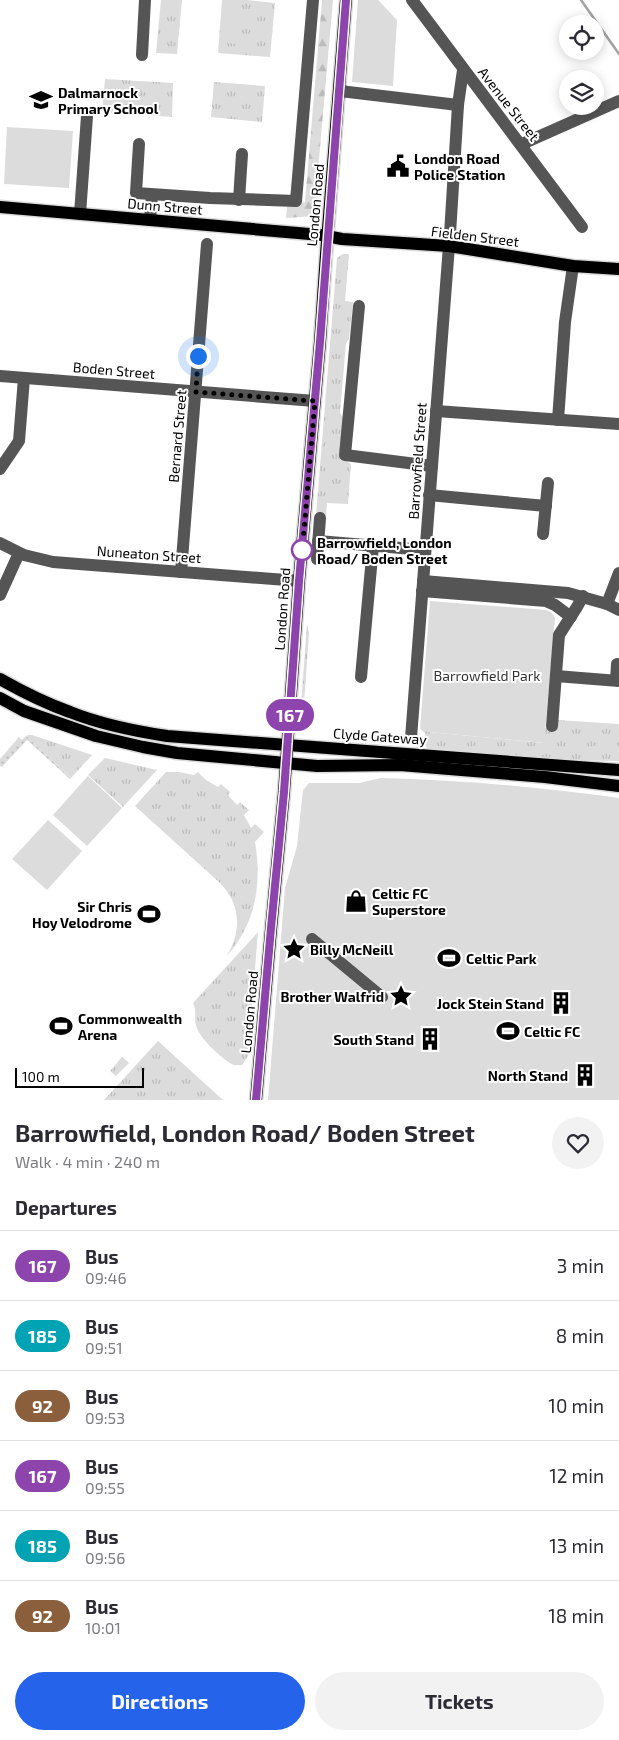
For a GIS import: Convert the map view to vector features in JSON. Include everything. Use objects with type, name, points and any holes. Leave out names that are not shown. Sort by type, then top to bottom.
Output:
[{"type":"main road","name":"London Road","points":[[256,1100],[288,745],[299,581],[346,0]]},
{"type":"main road","name":"Dunn Street","points":[[0,207],[328,237]]},
{"type":"main road","name":"Fielden Street","points":[[328,237],[449,240],[573,266],[619,269]]},
{"type":"main road","name":"Clyde Gateway","points":[[0,680],[70,712],[149,733],[188,739],[619,770]]},
{"type":"main road","name":"Clyde Gateway","points":[[0,698],[24,711],[113,741],[177,753],[317,766],[400,765],[545,777],[619,786]]},
{"type":"street","points":[[142,55],[145,0]]},
{"type":"street","name":"Dunn Street","points":[[139,144],[136,193],[239,200],[296,201],[313,0]]},
{"type":"street","name":"Avenue Street","points":[[412,0],[522,144],[582,227]]},
{"type":"street","name":"Barrowfield Street","points":[[411,738],[458,105],[464,70]]},
{"type":"street","points":[[340,91],[458,105]]},
{"type":"street","points":[[522,144],[619,101]]},
{"type":"street","points":[[80,214],[87,116]]},
{"type":"street","points":[[239,200],[242,154]]},
{"type":"street","points":[[150,220],[152,195]]},
{"type":"street","name":"Bernard Street","points":[[181,572],[207,244]]},
{"type":"street","points":[[558,420],[565,322],[573,266]]},
{"type":"street","points":[[359,306],[345,455],[432,466]]},
{"type":"street","name":"Boden Street","points":[[0,376],[315,401]]},
{"type":"street","points":[[0,469],[19,441],[24,378]]},
{"type":"street","points":[[436,411],[619,424]]},
{"type":"street","points":[[544,534],[548,483]]},
{"type":"street","points":[[429,495],[546,506]]},
{"type":"street","points":[[317,559],[320,518]]},
{"type":"street","points":[[318,542],[425,550]]},
{"type":"street","name":"Nuneaton Street","points":[[0,543],[32,558],[53,562],[299,581]]},
{"type":"street","points":[[361,677],[373,546]]},
{"type":"street","points":[[0,595],[19,553]]},
{"type":"street","points":[[607,604],[619,573]]},
{"type":"street","points":[[422,586],[568,593],[583,596],[619,610]]},
{"type":"street","points":[[422,586],[546,601],[571,617]]},
{"type":"street","points":[[552,726],[560,635],[583,596]]},
{"type":"street","points":[[556,676],[617,681],[617,664]]},
{"type":"street","points":[[312,938],[382,997]]},
{"type":"green space","points":[[161,0],[182,0],[177,54],[156,53]]},
{"type":"green space","points":[[222,0],[275,3],[270,57],[218,53]]},
{"type":"green space","points":[[225,0],[238,1],[235,44],[221,41]]},
{"type":"green space","points":[[322,0],[333,0],[314,216],[286,218],[287,207],[305,202]]},
{"type":"green space","points":[[358,0],[378,0],[397,20],[393,86],[352,82]]},
{"type":"green space","points":[[105,79],[173,83],[172,117],[102,112]]},
{"type":"green space","points":[[214,82],[265,86],[262,122],[211,117]]},
{"type":"green space","points":[[7,127],[73,131],[69,188],[4,184]]},
{"type":"green space","points":[[343,254],[349,254],[345,301],[353,302],[349,339],[346,343],[340,413],[343,417],[342,458],[351,464],[348,504],[327,503],[326,515],[316,515],[337,258]]},
{"type":"green space","name":"Barrowfield Park","points":[[430,601],[546,610],[551,612],[555,618],[544,743],[429,732],[420,729]]},
{"type":"green space","points":[[307,624],[309,634],[303,718],[300,718]]},
{"type":"green space","points":[[557,720],[619,724],[619,761],[557,760],[428,749],[424,744],[425,733],[421,729],[429,732],[543,743],[545,728],[557,729]]},
{"type":"green space","points":[[29,735],[92,755],[71,778],[26,736]]},
{"type":"green space","points":[[26,736],[72,778],[70,779],[27,740],[2,767],[0,766],[0,759],[19,737],[22,740]]},
{"type":"green space","points":[[105,758],[157,770],[123,807],[88,775]]},
{"type":"green space","points":[[166,772],[194,775],[198,772],[206,780],[218,787],[221,784],[230,792],[228,795],[237,805],[240,802],[249,810],[244,815],[251,828],[255,824],[264,832],[255,842],[258,873],[257,888],[250,917],[244,931],[226,957],[235,938],[237,928],[235,909],[227,891],[135,806]]},
{"type":"green space","points":[[88,776],[122,808],[87,846],[53,815]]},
{"type":"green space","name":"Celtic Park","points":[[381,778],[500,785],[619,798],[619,1100],[268,1100],[285,888],[297,846],[303,790],[309,783],[359,783]]},
{"type":"green space","points":[[48,820],[82,851],[47,890],[12,859]]},
{"type":"green space","points":[[258,932],[248,1056],[242,1065],[234,1065],[218,1054],[198,1031],[193,1003]]},
{"type":"green space","points":[[158,1041],[223,1100],[104,1100]]},
{"type":"green space","points":[[122,1057],[129,1063],[116,1076],[110,1071]]},
{"type":"waterway","points":[[581,0],[619,54]]},
{"type":"bus line","name":"167","points":[[256,1100],[284,792],[299,581],[320,342],[346,0]]},
{"type":"place","name":"Dalmarnock Primary School","points":[[41,100]]},
{"type":"place","name":"London Road Police Station","points":[[398,166]]},
{"type":"place","name":"Barrowfield, London Road/ Boden Street","points":[[302,550]]},
{"type":"place","name":"Celtic FC Superstore","points":[[356,901]]},
{"type":"place","name":"Sir Chris Hoy Velodrome","points":[[149,914]]},
{"type":"place","name":"Billy McNeill","points":[[294,949]]},
{"type":"place","name":"Celtic Park","points":[[449,958]]},
{"type":"place","name":"Brother Walfrid","points":[[401,996]]},
{"type":"place","name":"Jock Stein Stand","points":[[561,1003]]},
{"type":"place","name":"Commonwealth Arena","points":[[61,1026]]},
{"type":"place","name":"Celtic FC","points":[[508,1031]]},
{"type":"place","name":"South Stand","points":[[430,1039]]},
{"type":"place","name":"North Stand","points":[[585,1075]]},
{"type":"route","points":[[198,356],[196,392],[315,401],[302,554],[302,550]]}]
